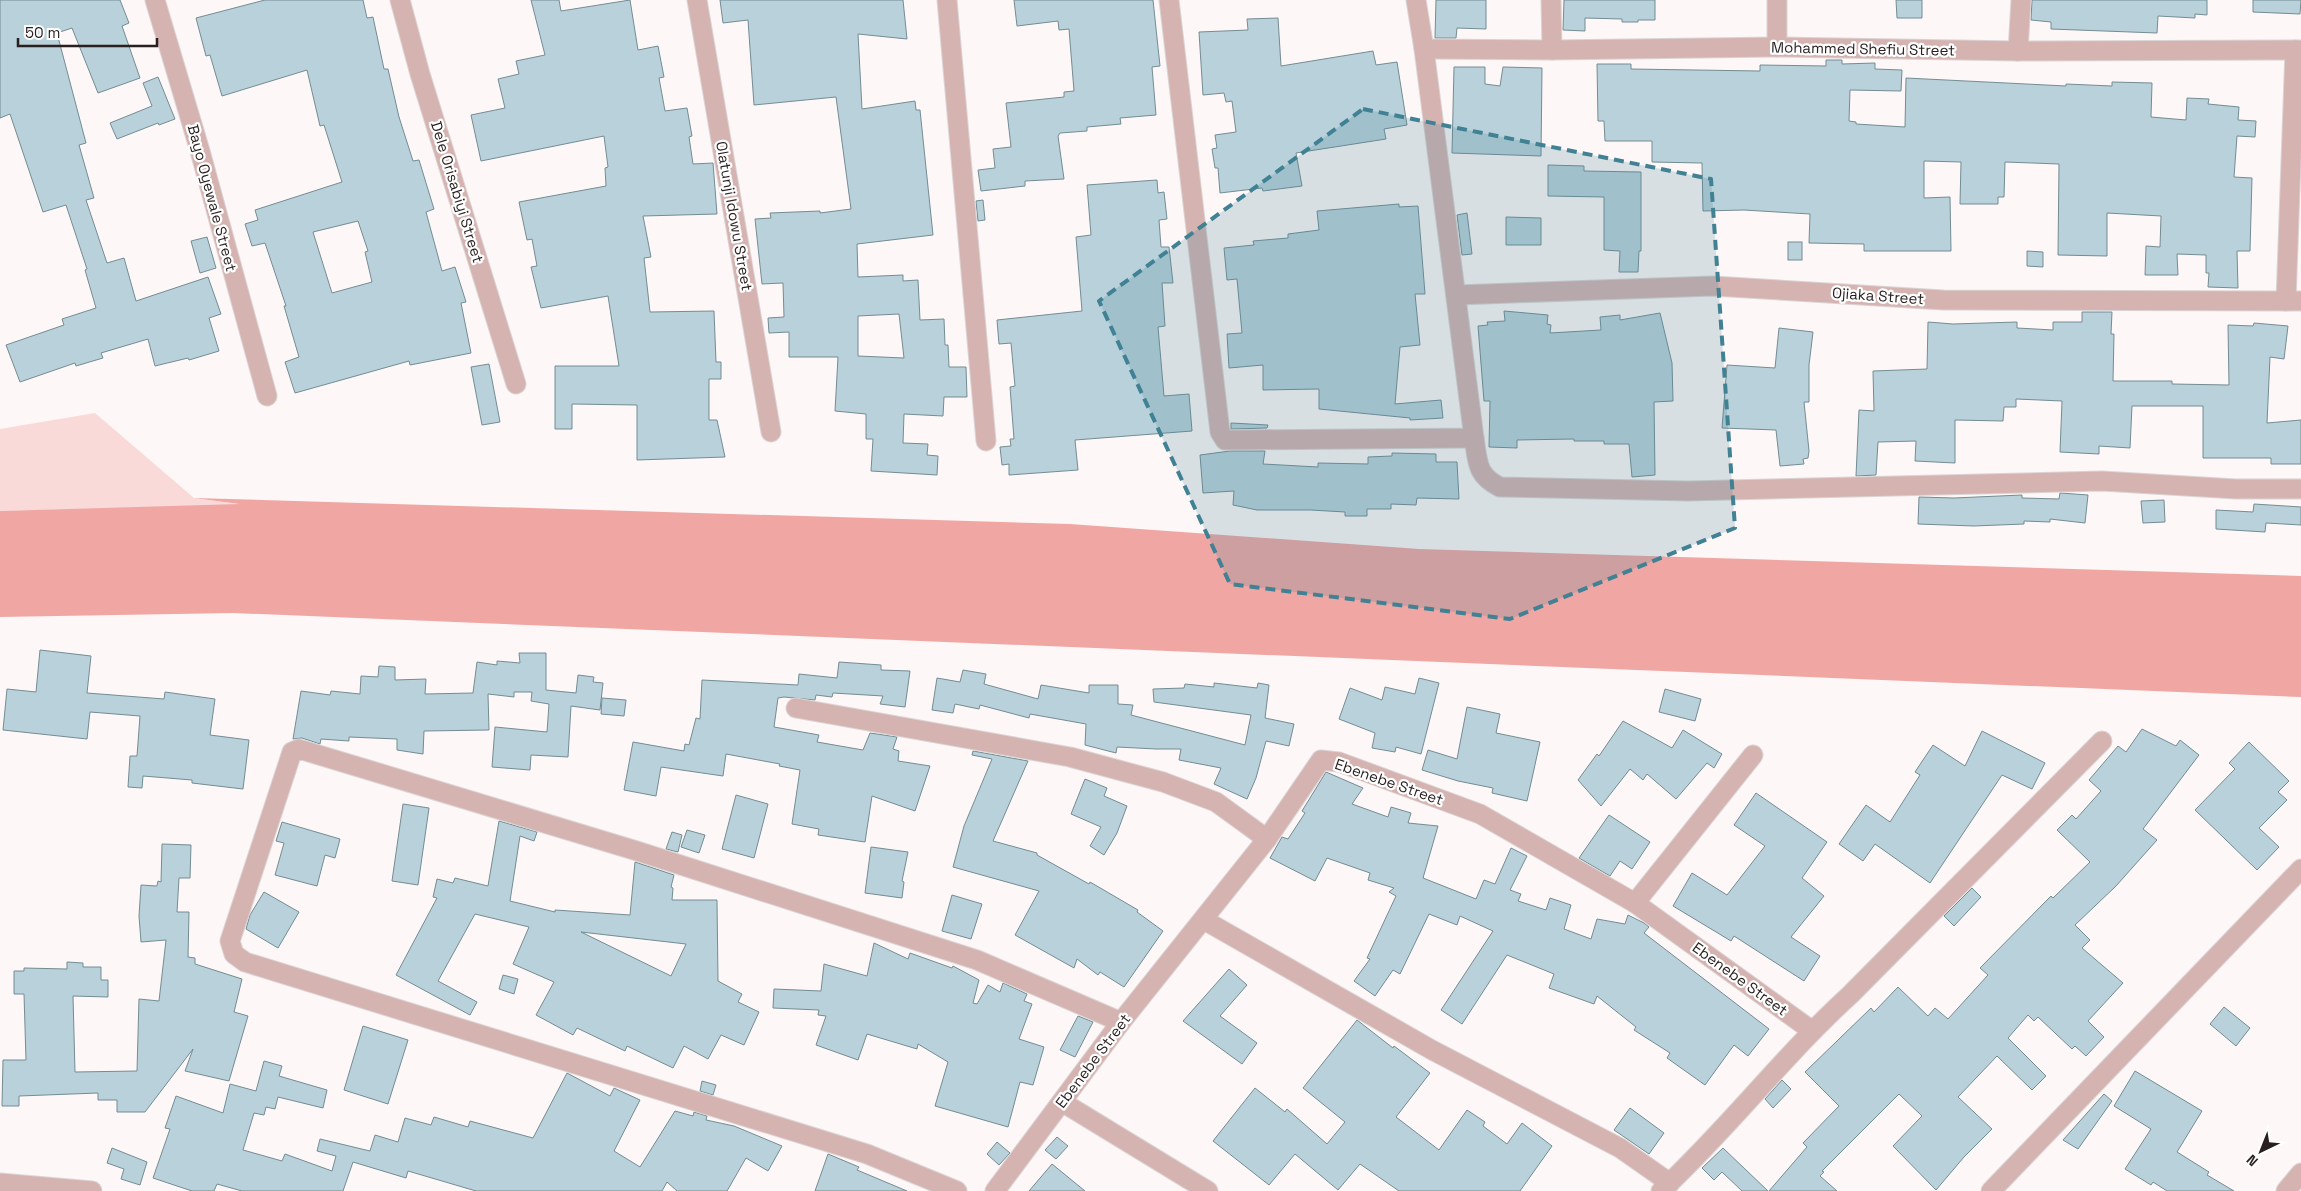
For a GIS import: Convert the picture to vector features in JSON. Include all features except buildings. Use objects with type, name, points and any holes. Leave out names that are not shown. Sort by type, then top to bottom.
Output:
[{"type":"street","name":"Bayo Oyewale Street","points":[[154,0],[200,152],[267,396]]},
{"type":"street","name":"Dele Orisabiyi Street","points":[[400,0],[420,74],[516,384]]},
{"type":"street","name":"Olatunji Idowu Street","points":[[697,0],[770,432]]},
{"type":"street","points":[[947,0],[986,441]]},
{"type":"street","points":[[1169,0],[1220,432],[1225,440],[1474,438]]},
{"type":"street","points":[[1416,0],[1474,438],[1480,472],[1488,481],[1500,487],[1688,490],[2102,481],[2236,490],[2301,489]]},
{"type":"street","points":[[1551,0],[1552,50]]},
{"type":"street","points":[[1777,0],[1777,47]]},
{"type":"street","points":[[2018,51],[2021,0]]},
{"type":"street","name":"Mohammed Shefiu Street","points":[[1424,49],[1552,50],[1777,47],[2018,51],[2298,50]]},
{"type":"street","points":[[2293,301],[2298,50]]},
{"type":"street","name":"Ojiaka Street","points":[[1456,295],[1713,286],[1943,300],[2293,301]]},
{"type":"street","points":[[796,708],[1070,757],[1163,782],[1216,802],[1267,839]]},
{"type":"street","points":[[1204,920],[1432,1050],[1620,1148],[1665,1187],[1812,1030],[1850,995],[2102,741]]},
{"type":"street","points":[[958,1191],[867,1154],[245,962],[234,954],[230,941],[292,752],[299,748],[628,848],[968,957],[1121,1022]]},
{"type":"street","points":[[1635,903],[1753,755]]},
{"type":"street","name":"Ebenebe Street","points":[[995,1191],[1121,1022],[1267,839],[1321,760],[1338,762],[1480,814],[1635,903],[1812,1030]]},
{"type":"street","points":[[1991,1191],[2301,869]]},
{"type":"street","points":[[1062,1102],[1208,1191]]},
{"type":"street","points":[[2286,1191],[2301,1173]]},
{"type":"street","points":[[0,1183],[92,1191]]},
{"type":"highlighted area","points":[[1363,109],[1711,179],[1735,528],[1510,619],[1230,584],[1099,301]]},
{"type":"shaded area","points":[[95,413],[194,498],[244,505],[0,511],[0,429]]},
{"type":"shaded area","points":[[194,498],[1070,524],[1419,549],[2301,576],[2301,697],[233,613],[0,617],[0,511],[239,504]]}]
